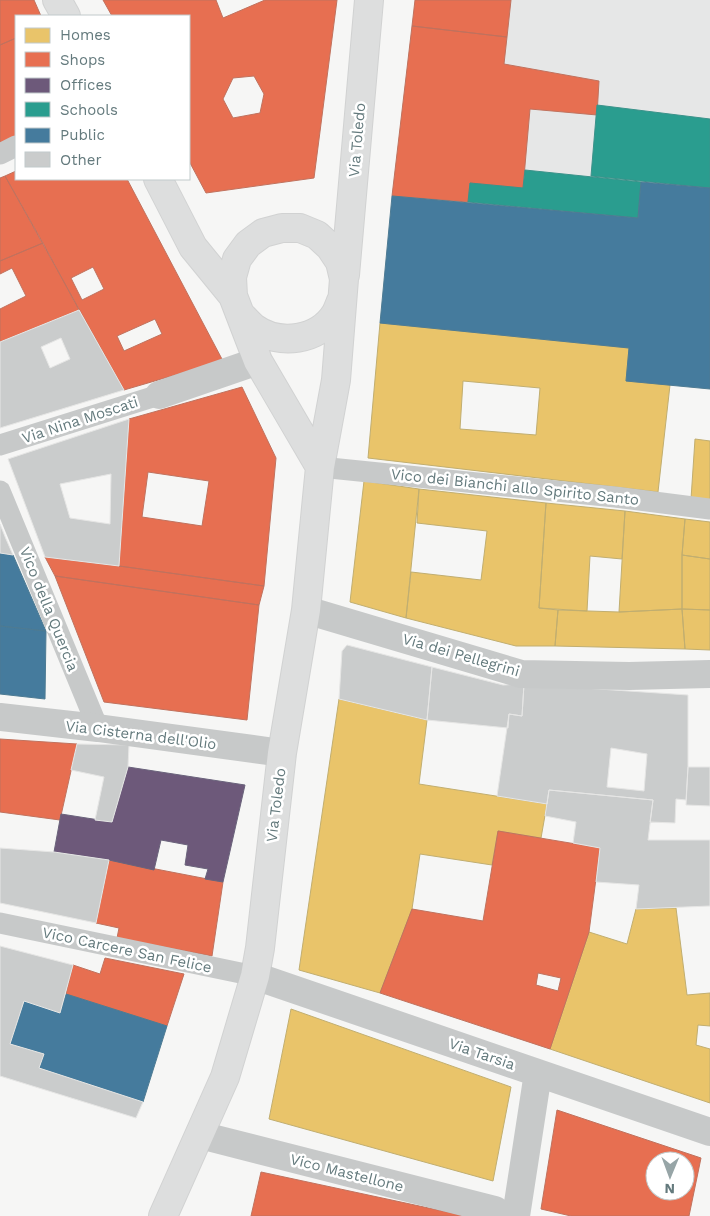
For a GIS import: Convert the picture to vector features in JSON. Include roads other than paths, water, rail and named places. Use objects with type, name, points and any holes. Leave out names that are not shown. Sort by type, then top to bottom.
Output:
[{"type":"main road","points":[[58,0],[66,15]]},
{"type":"main road","name":"Via Toledo","points":[[163,1216],[225,1077],[255,976],[260,948],[282,753],[306,610],[320,467],[336,380],[369,0]]},
{"type":"main road","points":[[159,180],[193,247],[237,305],[253,327],[270,336],[288,339],[307,336],[323,327],[335,314],[344,288],[340,262],[330,247],[317,235],[300,228],[282,228],[263,233],[248,244],[237,259],[232,277],[237,305],[258,361],[320,467]]},
{"type":"street","points":[[159,395],[258,361]]},
{"type":"street","name":"Via dei Pellegrini","points":[[306,610],[521,674],[629,676],[710,674]]},
{"type":"street","name":"Via Cisterna dell'Olio","points":[[0,717],[282,753]]},
{"type":"street","name":"Via Tarsia","points":[[255,976],[710,1132]]},
{"type":"street","points":[[506,1213],[538,1073]]},
{"type":"street","name":"Vico Mastellone","points":[[200,1135],[506,1213]]},
{"type":"lane","points":[[0,154],[15,146]]},
{"type":"lane","name":"Via Nina Moscati","points":[[0,445],[159,395]]},
{"type":"lane","name":"Vico dei Bianchi allo Spirito Santo","points":[[320,467],[615,497],[710,509]]},
{"type":"lane","name":"Vico della Quercia","points":[[0,491],[98,728]]},
{"type":"lane","name":"Vico Carcere San Felice","points":[[0,923],[255,976]]}]
